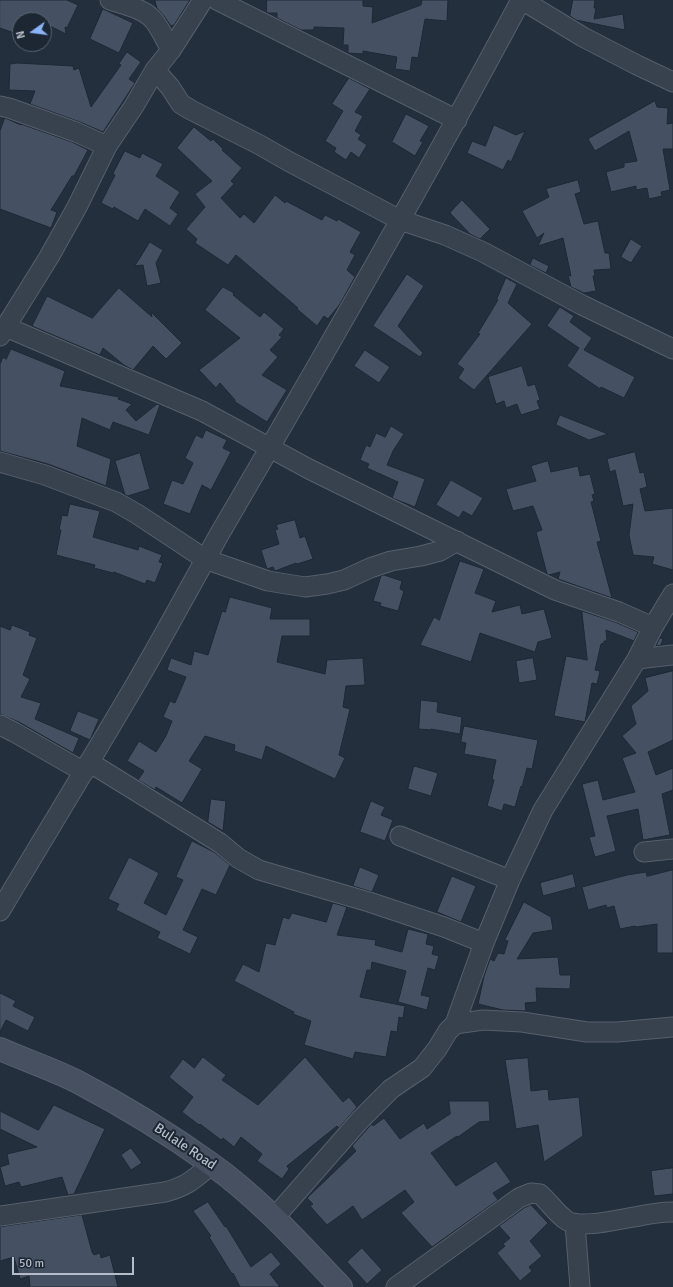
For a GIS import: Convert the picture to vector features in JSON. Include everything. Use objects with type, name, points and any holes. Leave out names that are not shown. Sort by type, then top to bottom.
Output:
[{"type":"street","points":[[110,0],[148,15],[155,21],[171,50]]},
{"type":"street","points":[[203,0],[171,50],[155,70],[134,106],[107,146],[74,213],[49,257],[3,331],[202,411],[270,449],[555,590],[619,612],[653,627]]},
{"type":"street","points":[[217,0],[457,120]]},
{"type":"street","points":[[0,911],[140,678],[205,559],[270,449],[457,120],[522,0],[583,37],[673,82]]},
{"type":"street","points":[[155,70],[181,104],[191,110],[400,220],[445,235],[483,252],[582,305],[673,349]]},
{"type":"street","points":[[0,106],[76,132],[107,146]]},
{"type":"street","points":[[0,462],[45,475],[116,502],[137,514],[205,559],[268,581],[305,586],[326,584],[344,580],[391,560],[440,552],[457,541]]},
{"type":"street","points":[[274,1218],[360,1120],[391,1089],[422,1068],[437,1049],[448,1031],[455,1024],[484,943],[510,880],[543,810],[636,659],[673,594]]},
{"type":"street","points":[[636,659],[673,656]]},
{"type":"street","points":[[0,725],[87,767],[220,843],[238,858],[259,870],[369,902],[444,927],[484,943]]},
{"type":"street","points":[[400,836],[510,880]]},
{"type":"street","points":[[644,852],[673,849]]},
{"type":"street","points":[[455,1024],[483,1020],[522,1022],[587,1032],[617,1032],[673,1026]]},
{"type":"street","name":"Bulale Road","points":[[0,1050],[74,1080],[123,1107],[212,1164],[274,1218],[341,1287]]},
{"type":"street","points":[[0,1216],[166,1192],[182,1187],[195,1179],[212,1164]]},
{"type":"street","points":[[396,1287],[519,1198],[531,1193],[540,1194],[567,1222],[575,1224],[587,1224],[634,1216],[673,1212]]},
{"type":"street","points":[[575,1224],[580,1287]]},
{"type":"building","points":[[0,0],[67,0],[78,5],[67,28],[65,27],[66,34],[52,27],[52,12],[12,12],[12,32],[0,28]]},
{"type":"building","points":[[155,0],[190,0],[174,25],[171,26],[157,8]]},
{"type":"building","points":[[267,0],[363,0],[363,6],[373,7],[372,23],[421,5],[422,0],[448,0],[447,21],[425,19],[418,58],[412,57],[410,71],[395,69],[397,57],[363,51],[363,54],[348,53],[348,45],[343,45],[344,28],[314,27],[314,30],[301,30],[277,18],[277,13],[267,13]]},
{"type":"building","points":[[573,0],[595,0],[594,8],[596,8],[594,19],[623,14],[625,30],[576,20],[570,16]]},
{"type":"building","points":[[103,9],[133,23],[119,53],[90,39]]},
{"type":"building","points":[[127,52],[141,62],[129,79],[135,83],[103,132],[30,104],[35,91],[9,90],[10,64],[17,63],[73,66],[74,70],[79,68],[91,107],[121,65],[119,64]]},
{"type":"building","points":[[349,78],[370,89],[355,112],[363,116],[355,131],[361,135],[358,139],[367,145],[359,158],[351,152],[346,160],[334,152],[336,148],[325,141],[343,111],[332,104]]},
{"type":"building","points":[[655,101],[657,107],[668,108],[667,124],[673,123],[673,149],[663,149],[670,190],[661,192],[662,196],[649,199],[647,188],[636,190],[636,186],[611,192],[606,172],[624,167],[624,163],[637,161],[629,131],[595,151],[588,139]]},
{"type":"building","points":[[406,114],[429,126],[420,141],[423,142],[415,156],[392,142]]},
{"type":"building","points":[[5,118],[72,142],[88,150],[74,176],[72,176],[51,210],[57,212],[51,228],[0,209],[0,131]]},
{"type":"building","points":[[494,125],[516,135],[525,131],[511,162],[508,160],[503,170],[467,153],[472,141],[485,146]]},
{"type":"building","points":[[194,127],[211,141],[213,139],[223,149],[222,150],[242,168],[231,181],[234,184],[221,198],[240,218],[244,214],[254,223],[275,195],[285,203],[286,201],[322,220],[325,215],[337,221],[338,219],[361,232],[350,252],[355,255],[347,270],[355,277],[340,304],[328,319],[324,316],[317,326],[236,255],[228,265],[195,243],[197,239],[186,229],[205,207],[195,194],[212,181],[177,148]]},
{"type":"building","points":[[125,151],[140,158],[142,153],[163,164],[156,176],[180,192],[170,208],[178,214],[170,226],[145,209],[138,221],[114,207],[113,209],[101,203],[115,175],[113,174]]},
{"type":"building","points":[[578,180],[581,192],[575,194],[584,224],[598,221],[605,253],[609,253],[611,269],[594,270],[595,276],[593,276],[596,291],[584,293],[571,287],[568,275],[571,276],[563,238],[538,246],[544,233],[537,238],[522,211],[549,197],[546,189]]},
{"type":"building","points":[[462,200],[490,229],[480,239],[470,234],[450,213]]},
{"type":"building","points":[[631,239],[642,246],[631,263],[621,257]]},
{"type":"building","points":[[150,242],[163,250],[156,263],[161,283],[147,286],[143,265],[135,266]]},
{"type":"building","points":[[533,258],[549,266],[546,273],[530,265]]},
{"type":"building","points":[[407,274],[424,286],[398,326],[423,353],[420,357],[373,326]]},
{"type":"building","points":[[506,278],[517,284],[508,303],[532,324],[474,390],[458,378],[464,369],[457,364],[480,334],[478,333],[498,300],[497,299]]},
{"type":"building","points":[[223,287],[234,293],[233,295],[260,317],[264,312],[284,329],[279,335],[282,337],[270,350],[278,357],[262,375],[287,390],[267,422],[235,402],[235,400],[220,383],[216,388],[199,370],[240,338],[205,310]]},
{"type":"building","points":[[119,288],[152,317],[151,312],[182,343],[166,359],[153,346],[133,370],[124,365],[103,348],[100,355],[32,326],[47,296],[92,318]]},
{"type":"building","points":[[560,307],[574,316],[570,322],[592,338],[584,350],[635,377],[624,398],[601,387],[600,389],[567,366],[579,348],[547,326]]},
{"type":"building","points":[[11,349],[65,371],[60,386],[119,397],[118,399],[132,404],[126,410],[136,421],[157,404],[160,405],[149,435],[113,422],[110,430],[82,418],[77,446],[111,459],[106,486],[48,464],[0,451],[0,364],[3,357],[6,359]]},
{"type":"building","points":[[365,350],[390,367],[379,383],[354,366]]},
{"type":"building","points":[[522,366],[528,386],[535,384],[540,400],[537,401],[540,409],[521,415],[517,404],[506,408],[504,401],[496,404],[488,377]]},
{"type":"building","points":[[560,415],[608,434],[589,440],[556,425]]},
{"type":"building","points":[[391,426],[404,434],[393,451],[387,465],[425,479],[415,507],[392,498],[398,482],[367,468],[369,464],[360,460],[366,445],[370,447],[376,433],[385,437]]},
{"type":"building","points":[[206,430],[227,440],[223,448],[231,452],[211,490],[202,485],[190,514],[163,504],[172,480],[183,484],[193,463],[185,458],[196,435],[202,438]]},
{"type":"building","points":[[635,452],[640,473],[644,472],[647,487],[640,489],[645,511],[673,508],[673,570],[652,564],[654,557],[633,555],[629,535],[633,504],[623,506],[615,470],[610,472],[607,459]]},
{"type":"building","points":[[140,453],[150,489],[128,496],[125,495],[115,461]]},
{"type":"building","points":[[548,461],[551,472],[578,466],[580,476],[590,474],[595,494],[592,495],[594,501],[591,502],[601,541],[597,542],[612,598],[558,579],[560,572],[549,575],[547,574],[536,532],[542,530],[533,506],[513,511],[506,489],[536,481],[531,466]]},
{"type":"building","points":[[451,480],[483,498],[472,516],[463,511],[459,518],[436,505]]},
{"type":"building","points":[[70,504],[100,511],[93,537],[138,550],[139,546],[162,555],[159,562],[163,563],[155,583],[147,580],[145,584],[114,572],[94,568],[95,565],[56,555],[61,530],[59,530],[62,515],[67,516]]},
{"type":"building","points":[[295,520],[300,538],[305,536],[313,559],[297,564],[296,563],[275,571],[273,567],[267,569],[261,550],[279,544],[275,530],[278,529],[276,525]]},
{"type":"building","points":[[460,561],[484,569],[475,593],[496,601],[492,612],[520,605],[522,614],[544,609],[552,638],[538,642],[535,652],[480,633],[471,662],[420,645],[434,617],[439,620]]},
{"type":"building","points":[[384,575],[402,581],[400,589],[404,591],[398,611],[380,606],[381,603],[373,601],[381,576]]},
{"type":"building","points":[[230,597],[272,608],[270,619],[310,619],[310,636],[282,636],[277,662],[325,674],[327,660],[363,658],[365,685],[346,686],[343,707],[350,709],[339,755],[345,758],[335,779],[266,746],[262,760],[234,751],[235,745],[205,736],[189,761],[202,769],[182,803],[156,787],[155,790],[138,780],[144,771],[127,761],[139,741],[156,752],[166,736],[172,721],[163,717],[170,701],[175,703],[186,677],[167,670],[171,658],[191,665],[194,651],[208,655],[222,611],[225,612]]},
{"type":"building","points":[[582,611],[615,622],[638,632],[634,641],[606,630],[607,641],[604,641],[604,643],[601,644],[595,670],[600,671],[597,684],[592,683],[585,722],[554,716],[566,656],[587,660]]},
{"type":"building","points":[[12,625],[30,632],[29,635],[37,638],[23,675],[30,679],[21,697],[41,703],[35,719],[79,738],[73,753],[19,722],[0,714],[0,626],[10,630]]},
{"type":"building","points":[[660,638],[663,639],[661,645],[656,646]]},
{"type":"building","points":[[533,658],[537,680],[519,683],[516,661]]},
{"type":"building","points":[[673,671],[673,740],[648,752],[656,775],[673,768],[673,790],[662,794],[670,835],[643,840],[638,809],[607,816],[616,851],[595,857],[589,837],[595,836],[582,784],[598,780],[603,800],[635,792],[622,758],[636,753],[622,736],[636,724],[631,706],[648,691],[645,678]]},
{"type":"building","points":[[421,700],[438,702],[437,712],[462,717],[460,734],[431,729],[419,729]]},
{"type":"building","points":[[78,711],[99,719],[90,740],[70,731]]},
{"type":"building","points":[[464,726],[538,740],[532,769],[527,768],[515,807],[504,804],[502,811],[487,806],[494,780],[492,779],[496,760],[464,754],[466,743],[461,742]]},
{"type":"building","points":[[414,766],[438,773],[431,796],[408,789]]},
{"type":"building","points":[[211,799],[226,801],[223,831],[208,822]]},
{"type":"building","points":[[371,801],[385,807],[381,815],[393,820],[385,841],[360,832]]},
{"type":"building","points":[[192,841],[214,852],[230,865],[216,895],[202,889],[183,930],[198,937],[190,954],[157,938],[160,932],[116,910],[119,904],[108,899],[129,857],[159,873],[144,903],[166,915],[183,880],[176,877]]},
{"type":"building","points":[[360,867],[379,875],[372,892],[353,886]]},
{"type":"building","points":[[673,870],[673,953],[657,953],[657,924],[620,929],[614,906],[607,908],[606,905],[588,910],[582,887],[627,875],[646,872],[647,876]]},
{"type":"building","points":[[573,874],[576,887],[543,896],[540,883]]},
{"type":"building","points":[[452,876],[476,886],[461,922],[437,912]]},
{"type":"building","points":[[524,902],[551,917],[553,930],[533,933],[517,959],[558,957],[560,975],[571,975],[570,989],[536,988],[537,1002],[525,1003],[526,1011],[503,1010],[478,1004],[484,976],[490,959],[494,961],[498,953],[504,954],[508,941],[505,940]]},
{"type":"building","points":[[333,903],[347,907],[337,935],[376,940],[375,945],[402,952],[408,929],[428,934],[426,944],[434,946],[432,954],[439,956],[435,970],[428,968],[421,995],[430,997],[427,1010],[398,1002],[406,971],[372,962],[371,970],[367,970],[360,997],[405,1006],[403,1018],[399,1017],[397,1032],[391,1031],[386,1057],[355,1052],[353,1059],[304,1045],[311,1021],[293,1014],[294,1012],[234,981],[243,964],[259,972],[266,943],[275,945],[283,917],[289,919],[292,913],[326,922]]},
{"type":"building","points":[[0,993],[16,1001],[13,1006],[35,1017],[28,1031],[6,1020],[0,1032]]},
{"type":"building","points":[[203,1057],[226,1075],[222,1080],[258,1105],[305,1057],[343,1102],[349,1097],[357,1107],[339,1128],[337,1126],[287,1166],[289,1169],[282,1179],[257,1161],[262,1154],[241,1137],[234,1147],[223,1138],[221,1140],[182,1112],[193,1097],[169,1077],[183,1059],[194,1068]]},
{"type":"building","points":[[528,1058],[531,1091],[548,1089],[549,1100],[579,1097],[583,1136],[544,1162],[538,1125],[516,1129],[505,1060]]},
{"type":"building","points":[[449,1101],[489,1101],[490,1121],[479,1122],[458,1137],[457,1136],[431,1153],[456,1186],[496,1161],[511,1182],[493,1193],[498,1200],[432,1247],[401,1213],[414,1202],[405,1190],[362,1220],[353,1206],[327,1225],[310,1206],[313,1204],[307,1198],[356,1151],[352,1146],[371,1124],[373,1126],[384,1118],[400,1139],[424,1123],[427,1129],[450,1114]]},
{"type":"building","points":[[54,1105],[105,1129],[74,1194],[68,1195],[62,1177],[21,1187],[19,1182],[5,1186],[0,1167],[9,1164],[7,1154],[37,1147],[0,1129],[0,1111],[38,1130]]},
{"type":"building","points":[[131,1148],[142,1163],[131,1170],[121,1155]]},
{"type":"building","points":[[673,1168],[673,1194],[654,1196],[651,1171]]},
{"type":"building","points":[[208,1202],[225,1227],[226,1226],[251,1267],[271,1252],[281,1264],[270,1274],[280,1287],[240,1287],[233,1273],[232,1274],[209,1237],[211,1236],[193,1211]]},
{"type":"building","points":[[531,1205],[548,1223],[530,1241],[542,1256],[529,1267],[532,1271],[520,1281],[497,1253],[505,1246],[503,1244],[510,1238],[499,1226],[524,1208]]},
{"type":"building","points":[[82,1215],[92,1252],[94,1255],[100,1253],[101,1258],[110,1255],[118,1287],[30,1287],[29,1276],[20,1279],[14,1257],[0,1261],[0,1227]]},
{"type":"building","points":[[362,1248],[382,1270],[367,1284],[347,1262]]}]
